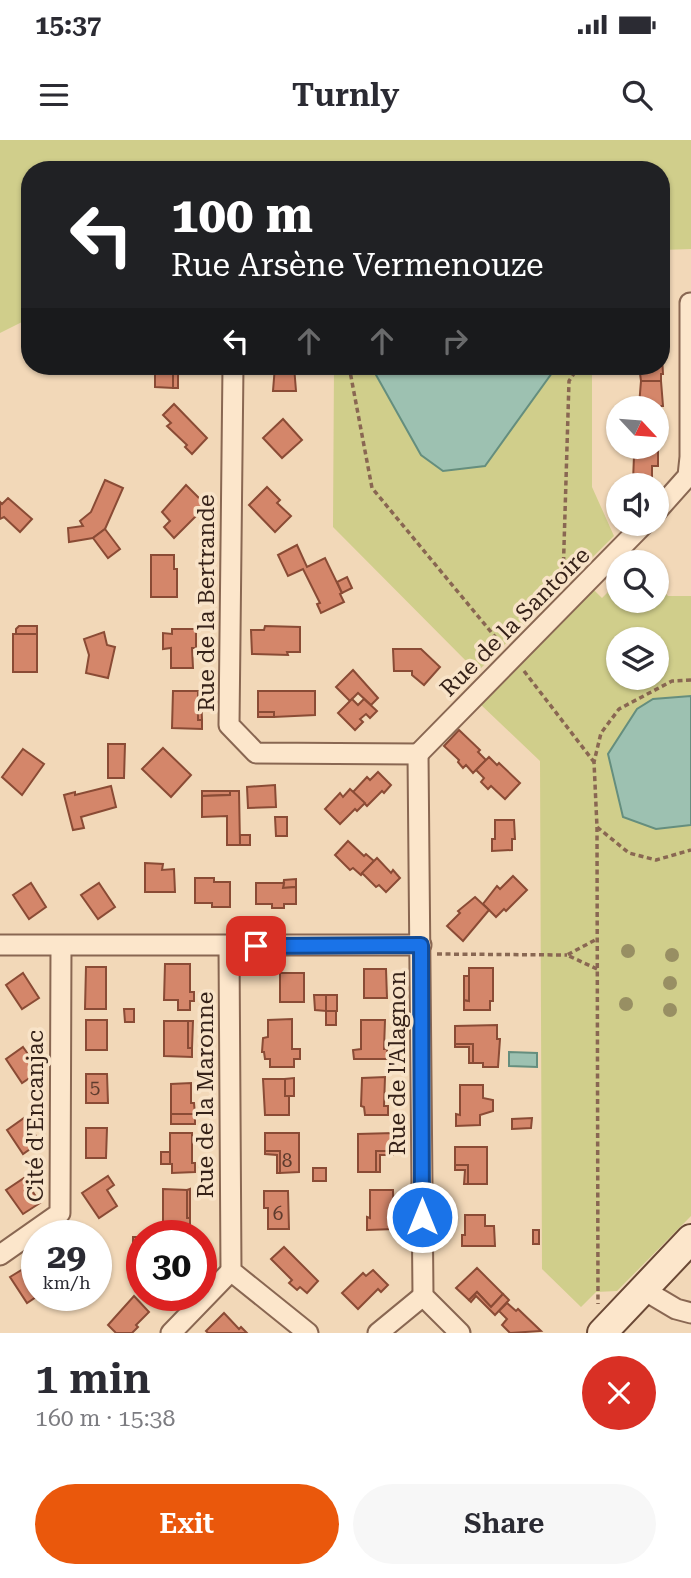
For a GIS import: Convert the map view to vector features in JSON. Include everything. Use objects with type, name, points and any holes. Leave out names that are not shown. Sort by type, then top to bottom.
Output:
[{"type":"street","points":[[669,498],[690,475],[690,303]]},
{"type":"street","name":"Rue de la Bertrande","points":[[233,375],[229,725],[256,753],[418,754]]},
{"type":"street","name":"Rue de la Santoire","points":[[418,754],[632,536]]},
{"type":"street","name":"Rue de l'Alagnon","points":[[418,754],[422,1296]]},
{"type":"street","points":[[0,945],[421,949]]},
{"type":"street","name":"Cité d'Encanjac","points":[[0,1255],[60,1213],[61,946]]},
{"type":"street","name":"Rue de la Maronne","points":[[229,946],[231,1270]]},
{"type":"street","points":[[606,1329],[691,1239]]},
{"type":"street","points":[[171,1333],[231,1270],[308,1333]]},
{"type":"street","points":[[645,1290],[676,1309],[691,1313]]},
{"type":"street","points":[[378,1333],[422,1296],[460,1333]]},
{"type":"path","points":[[351,375],[372,488],[513,658],[594,762]]},
{"type":"path","points":[[562,609],[569,381],[573,375]]},
{"type":"path","points":[[606,1329],[598,1309],[597,827],[594,762],[601,733],[619,709],[672,681],[691,680]]},
{"type":"path","points":[[597,827],[629,853],[656,860],[691,850]]},
{"type":"path","points":[[567,955],[597,939]]},
{"type":"path","points":[[421,949],[567,955],[597,969]]},
{"type":"shaded area","points":[[0,140],[691,140],[691,249],[670,250],[670,161],[21,161],[21,322],[0,333]]},
{"type":"shaded area","points":[[334,375],[592,375],[592,487],[606,518],[606,536],[614,536],[477,672],[333,527]]},
{"type":"shaded area","points":[[376,375],[551,375],[485,466],[443,471],[421,455]]},
{"type":"shaded area","points":[[593,589],[602,598],[606,594],[606,613],[669,613],[669,596],[691,596],[691,1216],[617,1291],[596,1292],[581,1307],[542,1269],[540,761],[478,702]]},
{"type":"shaded area","points":[[691,696],[691,825],[656,829],[623,817],[608,754],[637,709],[653,699]]},
{"type":"shaded area","points":[[509,1052],[537,1053],[537,1067],[509,1066]]},
{"type":"building","points":[[155,375],[173,375],[173,388],[155,387]]},
{"type":"building","points":[[173,375],[178,375],[178,388],[173,388]]},
{"type":"building","points":[[274,375],[295,375],[296,391],[273,391]]},
{"type":"building","points":[[640,375],[661,375],[661,381],[641,381]]},
{"type":"building","points":[[641,381],[661,381],[662,396],[640,396]]},
{"type":"building","points":[[174,404],[207,438],[192,454],[185,447],[187,445],[167,426],[171,423],[163,415]]},
{"type":"building","points":[[283,419],[302,440],[282,458],[263,438]]},
{"type":"building","points":[[634,459],[658,459],[658,466],[652,466],[652,473],[633,473]]},
{"type":"building","points":[[105,480],[123,488],[105,529],[93,538],[69,542],[68,528],[83,526],[80,521],[91,512]]},
{"type":"building","points":[[186,485],[204,503],[197,511],[199,513],[174,538],[164,527],[170,521],[162,512]]},
{"type":"building","points":[[267,487],[280,500],[277,503],[291,516],[275,532],[249,505]]},
{"type":"building","points":[[8,498],[32,519],[20,532],[4,517],[0,519],[0,502],[2,504]]},
{"type":"building","points":[[105,529],[120,549],[108,558],[93,538]]},
{"type":"building","points":[[297,545],[307,567],[325,558],[344,602],[321,613],[317,604],[320,603],[303,569],[288,576],[278,555]]},
{"type":"building","points":[[151,555],[174,555],[177,597],[151,597]]},
{"type":"building","points":[[347,577],[352,588],[342,593],[337,582]]},
{"type":"building","points":[[19,626],[37,626],[37,634],[16,634]]},
{"type":"building","points":[[265,626],[300,627],[300,652],[287,652],[288,655],[252,654],[251,630],[264,630]]},
{"type":"building","points":[[172,629],[196,629],[196,648],[192,648],[193,668],[171,668],[171,648],[163,649],[163,633],[172,634]]},
{"type":"building","points":[[104,632],[107,645],[115,647],[108,678],[86,673],[89,655],[84,639]]},
{"type":"building","points":[[13,634],[37,634],[37,672],[13,672]]},
{"type":"building","points":[[393,649],[421,649],[440,667],[424,685],[412,675],[412,671],[394,671]]},
{"type":"building","points":[[353,670],[378,698],[371,705],[358,693],[350,701],[336,687]]},
{"type":"building","points":[[173,691],[198,691],[198,720],[202,720],[202,729],[172,728]]},
{"type":"building","points":[[198,691],[201,691],[202,720],[198,720]]},
{"type":"building","points":[[258,691],[315,691],[315,715],[274,717],[274,712],[258,712]]},
{"type":"building","points":[[352,699],[358,705],[364,699],[377,711],[370,718],[366,714],[360,719],[363,722],[355,730],[338,713]]},
{"type":"building","points":[[258,712],[274,712],[274,717],[258,717]]},
{"type":"building","points":[[459,730],[480,750],[478,752],[486,760],[473,773],[466,765],[463,768],[459,760],[444,746]]},
{"type":"building","points":[[108,744],[125,744],[124,778],[108,778]]},
{"type":"building","points":[[163,748],[191,775],[171,797],[142,769]]},
{"type":"building","points":[[23,749],[44,764],[22,795],[2,777]]},
{"type":"building","points":[[489,757],[520,783],[505,799],[491,786],[488,789],[481,782],[484,778],[476,770]]},
{"type":"building","points":[[378,772],[391,785],[367,806],[353,792],[367,777],[370,780]]},
{"type":"building","points":[[275,785],[276,807],[248,808],[247,787]]},
{"type":"building","points":[[111,786],[116,807],[81,817],[84,828],[73,830],[64,795]]},
{"type":"building","points":[[350,789],[365,803],[340,824],[325,809],[340,793],[343,797]]},
{"type":"building","points":[[202,791],[230,791],[230,795],[202,796]]},
{"type":"building","points":[[230,791],[239,791],[240,845],[227,845],[227,816],[202,817],[202,796],[230,795]]},
{"type":"building","points":[[275,817],[287,817],[287,836],[276,836]]},
{"type":"building","points":[[495,820],[514,820],[515,839],[512,839],[512,850],[492,851]]},
{"type":"building","points":[[240,835],[250,835],[250,845],[240,845]]},
{"type":"building","points":[[348,841],[364,856],[366,854],[374,861],[361,875],[353,868],[350,870],[335,855]]},
{"type":"building","points":[[377,858],[391,873],[393,870],[400,878],[386,892],[379,885],[376,887],[362,873]]},
{"type":"building","points":[[145,863],[163,864],[162,870],[174,869],[175,892],[145,892]]},
{"type":"building","points":[[513,876],[527,890],[496,917],[483,904],[497,886],[500,889]]},
{"type":"building","points":[[195,878],[214,878],[214,882],[230,882],[230,907],[195,903]]},
{"type":"building","points":[[296,879],[296,887],[283,888],[284,880]]},
{"type":"building","points":[[31,883],[46,907],[29,919],[13,895]]},
{"type":"building","points":[[99,883],[115,907],[98,919],[81,895]]},
{"type":"building","points":[[256,883],[284,883],[283,888],[296,887],[296,904],[272,908],[272,904],[256,904]]},
{"type":"building","points":[[475,897],[489,910],[463,941],[447,926],[460,913],[458,911]]},
{"type":"building","points":[[165,964],[190,964],[190,992],[194,992],[194,1001],[190,1001],[190,1010],[178,1010],[178,1000],[164,1000]]},
{"type":"building","points":[[86,967],[106,967],[106,1009],[85,1009]]},
{"type":"building","points":[[469,968],[493,968],[493,1001],[490,1001],[490,1010],[464,1010],[464,1000],[469,1001]]},
{"type":"building","points":[[364,969],[386,969],[387,998],[364,998]]},
{"type":"building","points":[[23,973],[39,998],[22,1009],[6,985]]},
{"type":"building","points":[[280,973],[304,973],[304,1002],[280,1002]]},
{"type":"building","points":[[464,976],[469,976],[469,1001],[464,1000]]},
{"type":"building","points":[[314,995],[326,995],[326,1011],[315,1010]]},
{"type":"building","points":[[326,995],[337,995],[337,1011],[326,1011]]},
{"type":"building","points":[[124,1009],[134,1009],[134,1022],[125,1022]]},
{"type":"building","points":[[326,1011],[336,1011],[336,1025],[326,1025]]},
{"type":"building","points":[[292,1019],[292,1049],[300,1049],[300,1059],[294,1059],[294,1067],[270,1067],[270,1059],[265,1059],[262,1052],[263,1038],[268,1037],[268,1020]]},
{"type":"building","points":[[86,1020],[107,1020],[107,1050],[86,1050]]},
{"type":"building","points":[[361,1020],[385,1020],[384,1049],[387,1049],[387,1059],[354,1059],[353,1050],[361,1049]]},
{"type":"building","points":[[164,1021],[188,1021],[188,1048],[192,1048],[192,1057],[164,1056]]},
{"type":"building","points":[[188,1021],[193,1021],[192,1048],[188,1048]]},
{"type":"building","points":[[497,1025],[497,1039],[500,1039],[498,1067],[483,1067],[483,1063],[473,1063],[473,1044],[455,1044],[455,1026]]},
{"type":"building","points":[[455,1044],[473,1044],[473,1063],[469,1063],[469,1047],[455,1047]]},
{"type":"building","points":[[23,1047],[40,1071],[22,1083],[6,1059]]},
{"type":"building","points":[[86,1074],[107,1074],[108,1103],[86,1103]]},
{"type":"building","points":[[385,1077],[384,1106],[388,1106],[388,1115],[365,1115],[364,1107],[361,1106],[362,1078]]},
{"type":"building","points":[[294,1078],[294,1096],[285,1096],[285,1079]]},
{"type":"building","points":[[263,1079],[285,1079],[289,1115],[265,1115]]},
{"type":"building","points":[[191,1083],[191,1103],[194,1103],[195,1114],[171,1114],[171,1084]]},
{"type":"building","points":[[460,1085],[483,1085],[483,1098],[493,1100],[493,1111],[480,1115],[480,1125],[456,1126],[456,1114],[460,1115]]},
{"type":"building","points":[[171,1114],[195,1114],[195,1124],[171,1124]]},
{"type":"building","points":[[24,1118],[40,1142],[23,1154],[7,1130]]},
{"type":"building","points":[[532,1118],[531,1128],[512,1129],[512,1119]]},
{"type":"building","points":[[86,1128],[107,1128],[106,1158],[86,1158]]},
{"type":"building","points":[[170,1133],[192,1133],[192,1163],[195,1163],[195,1172],[172,1173]]},
{"type":"building","points":[[265,1133],[299,1133],[299,1172],[280,1173],[280,1151],[265,1151]]},
{"type":"building","points":[[393,1133],[393,1151],[376,1151],[376,1172],[358,1172],[358,1134]]},
{"type":"building","points":[[455,1147],[487,1147],[487,1184],[468,1184],[468,1165],[455,1165]]},
{"type":"building","points":[[265,1151],[280,1151],[280,1173],[277,1173],[277,1155],[265,1154]]},
{"type":"building","points":[[376,1151],[393,1151],[393,1155],[380,1155],[380,1172],[376,1172]]},
{"type":"building","points":[[161,1152],[170,1152],[170,1164],[161,1164]]},
{"type":"building","points":[[455,1165],[468,1165],[468,1184],[464,1184],[465,1170],[455,1170]]},
{"type":"building","points":[[313,1168],[326,1168],[326,1181],[313,1181]]},
{"type":"building","points":[[108,1176],[114,1185],[107,1190],[117,1206],[99,1218],[82,1193]]},
{"type":"building","points":[[24,1178],[40,1203],[23,1214],[6,1190]]},
{"type":"building","points":[[163,1189],[187,1190],[187,1218],[190,1220],[163,1220]]},
{"type":"building","points":[[190,1189],[190,1218],[187,1218],[187,1190]]},
{"type":"building","points":[[370,1190],[393,1190],[394,1229],[367,1230]]},
{"type":"building","points":[[264,1191],[288,1191],[289,1229],[268,1229],[268,1208],[264,1208]]},
{"type":"building","points":[[465,1215],[485,1215],[485,1226],[494,1226],[495,1246],[462,1246]]},
{"type":"building","points":[[533,1230],[539,1230],[539,1244],[533,1244]]},
{"type":"building","points":[[284,1247],[318,1281],[307,1293],[300,1287],[297,1290],[289,1283],[292,1280],[271,1259]]},
{"type":"building","points":[[477,1268],[503,1294],[491,1307],[477,1292],[469,1300],[456,1288]]},
{"type":"building","points":[[21,1270],[21,1294],[10,1277]]},
{"type":"building","points":[[373,1270],[388,1285],[381,1292],[378,1289],[358,1309],[342,1293],[363,1273],[366,1276]]},
{"type":"building","points":[[477,1292],[491,1307],[503,1294],[509,1300],[495,1315],[476,1296],[471,1302],[469,1300]]},
{"type":"building","points":[[507,1303],[516,1311],[518,1309],[541,1331],[510,1333],[502,1325],[507,1319],[499,1311]]},
{"type":"building","points":[[126,1305],[126,1311],[149,1312],[132,1333],[116,1333],[108,1325]]},
{"type":"building","points":[[224,1313],[239,1329],[241,1327],[247,1333],[208,1333],[206,1331]]},
{"type":"route","points":[[256,946],[421,945],[422,1217]]}]
